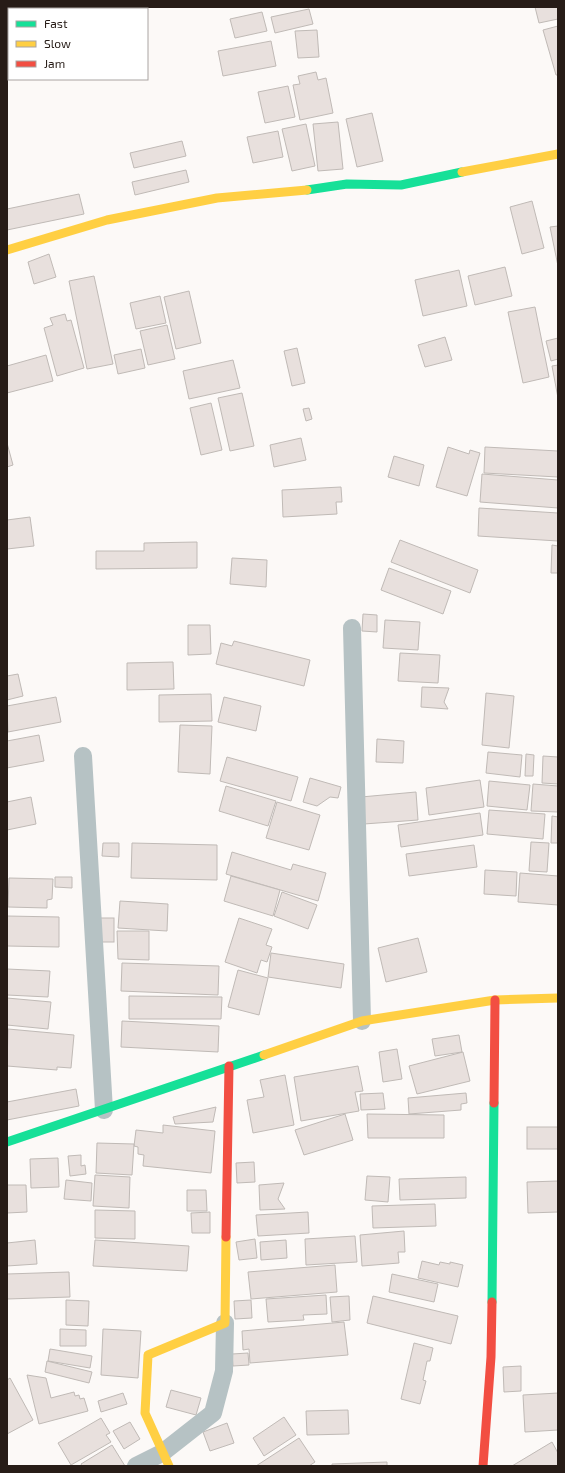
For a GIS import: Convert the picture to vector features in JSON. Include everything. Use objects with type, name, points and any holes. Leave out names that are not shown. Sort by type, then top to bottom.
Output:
[{"type":"street","points":[[7,250],[107,220],[217,198],[296,192],[347,184],[401,185],[479,168],[558,154]]},
{"type":"street","points":[[352,628],[362,1021]]},
{"type":"street","points":[[83,756],[104,1110]]},
{"type":"street","points":[[7,1142],[362,1021],[495,1000],[558,998]]},
{"type":"street","points":[[483,1466],[491,1357],[495,1000]]},
{"type":"street","points":[[136,1466],[165,1459],[213,1413],[224,1370],[229,1066]]},
{"type":"street","points":[[165,1459],[145,1412],[148,1355],[225,1323]]},
{"type":"building","points":[[7,7],[32,7],[8,8],[7,33]]},
{"type":"building","points":[[39,7],[89,7],[89,8]]},
{"type":"building","points":[[535,7],[558,7],[558,19],[539,23]]},
{"type":"building","points":[[309,9],[313,24],[275,33],[271,17]]},
{"type":"building","points":[[262,12],[267,31],[235,38],[230,19]]},
{"type":"building","points":[[558,26],[558,75],[556,75],[543,30]]},
{"type":"building","points":[[317,30],[319,57],[298,58],[295,31]]},
{"type":"building","points":[[271,41],[276,66],[223,76],[218,51]]},
{"type":"building","points":[[316,72],[318,80],[326,78],[333,113],[300,120],[293,85],[300,84],[298,76]]},
{"type":"building","points":[[288,86],[295,117],[265,123],[258,92]]},
{"type":"building","points":[[372,113],[383,161],[357,167],[346,119]]},
{"type":"building","points":[[338,122],[343,169],[318,171],[313,124]]},
{"type":"building","points":[[306,124],[315,166],[292,171],[282,129]]},
{"type":"building","points":[[278,131],[283,157],[253,163],[247,137]]},
{"type":"building","points":[[182,141],[186,156],[134,168],[130,153]]},
{"type":"building","points":[[186,170],[189,182],[135,195],[132,182]]},
{"type":"building","points":[[79,194],[84,214],[7,230],[7,209]]},
{"type":"building","points":[[532,201],[544,248],[522,254],[510,207]]},
{"type":"building","points":[[558,226],[558,266],[550,227]]},
{"type":"building","points":[[49,254],[56,277],[34,284],[28,262]]},
{"type":"building","points":[[505,267],[512,296],[475,305],[468,276]]},
{"type":"building","points":[[459,270],[467,306],[423,316],[415,280]]},
{"type":"building","points":[[94,276],[113,364],[87,369],[69,281]]},
{"type":"building","points":[[189,291],[201,343],[176,349],[164,297]]},
{"type":"building","points":[[160,296],[166,323],[136,329],[130,303]]},
{"type":"building","points":[[535,307],[549,377],[523,383],[508,312]]},
{"type":"building","points":[[65,314],[67,321],[71,320],[84,368],[57,376],[44,328],[53,325],[50,318]]},
{"type":"building","points":[[167,325],[175,359],[148,365],[140,331]]},
{"type":"building","points":[[445,337],[452,360],[425,367],[418,345]]},
{"type":"building","points":[[558,338],[558,359],[551,361],[546,341]]},
{"type":"building","points":[[297,348],[305,383],[292,386],[284,351]]},
{"type":"building","points":[[141,349],[145,368],[118,374],[114,355]]},
{"type":"building","points":[[46,355],[53,381],[7,393],[7,366]]},
{"type":"building","points":[[233,360],[240,388],[189,399],[183,371]]},
{"type":"building","points":[[558,365],[558,398],[552,366]]},
{"type":"building","points":[[242,393],[254,446],[230,451],[218,398]]},
{"type":"building","points":[[211,403],[222,450],[201,455],[190,408]]},
{"type":"building","points":[[309,408],[312,419],[306,421],[303,409]]},
{"type":"building","points":[[301,438],[306,460],[274,467],[270,445]]},
{"type":"building","points":[[7,443],[13,465],[7,467]]},
{"type":"building","points":[[448,447],[469,454],[470,450],[480,453],[467,496],[436,487]]},
{"type":"building","points":[[485,447],[558,451],[558,477],[484,473]]},
{"type":"building","points":[[394,456],[424,465],[419,486],[388,477]]},
{"type":"building","points":[[482,474],[558,480],[558,508],[480,502]]},
{"type":"building","points":[[341,487],[342,502],[336,502],[337,514],[283,517],[282,490]]},
{"type":"building","points":[[479,508],[558,513],[558,541],[478,536]]},
{"type":"building","points":[[30,517],[34,546],[7,549],[7,520]]},
{"type":"building","points":[[400,540],[478,570],[470,593],[391,562]]},
{"type":"building","points":[[197,542],[197,568],[96,569],[96,551],[144,551],[144,543]]},
{"type":"building","points":[[552,545],[558,546],[558,573],[551,573]]},
{"type":"building","points":[[232,558],[267,560],[266,587],[230,584]]},
{"type":"building","points":[[389,568],[451,591],[443,614],[381,590]]},
{"type":"building","points":[[363,614],[377,615],[377,632],[362,631]]},
{"type":"building","points":[[385,620],[420,622],[418,650],[383,648]]},
{"type":"building","points":[[188,625],[210,625],[211,654],[188,655]]},
{"type":"building","points":[[234,641],[310,660],[304,686],[216,664],[221,643],[232,646]]},
{"type":"building","points":[[400,653],[440,655],[438,683],[398,681]]},
{"type":"building","points":[[173,662],[174,689],[127,690],[127,663]]},
{"type":"building","points":[[18,674],[23,696],[7,700],[7,676]]},
{"type":"building","points":[[422,687],[449,688],[444,702],[448,709],[421,707]]},
{"type":"building","points":[[486,693],[514,696],[509,748],[482,745]]},
{"type":"building","points":[[211,694],[212,721],[159,722],[159,695]]},
{"type":"building","points":[[56,697],[61,722],[8,732],[7,706]]},
{"type":"building","points":[[224,697],[261,706],[256,731],[218,722]]},
{"type":"building","points":[[180,725],[212,726],[210,774],[178,772]]},
{"type":"building","points":[[39,735],[44,761],[7,768],[7,741]]},
{"type":"building","points":[[377,739],[404,741],[403,763],[376,762]]},
{"type":"building","points":[[488,752],[522,755],[520,777],[486,773]]},
{"type":"building","points":[[526,754],[534,755],[533,776],[525,776]]},
{"type":"building","points":[[543,756],[558,757],[558,784],[542,783]]},
{"type":"building","points":[[227,757],[298,777],[291,801],[220,781]]},
{"type":"building","points":[[310,778],[341,787],[338,798],[330,797],[317,806],[303,802]]},
{"type":"building","points":[[480,780],[484,807],[429,815],[426,788]]},
{"type":"building","points":[[489,781],[530,785],[527,810],[487,806]]},
{"type":"building","points":[[533,784],[558,786],[558,812],[531,811]]},
{"type":"building","points":[[226,786],[276,801],[268,826],[219,811]]},
{"type":"building","points":[[416,792],[418,820],[364,824],[361,797]]},
{"type":"building","points":[[31,797],[36,824],[7,830],[7,802]]},
{"type":"building","points":[[277,802],[320,815],[309,850],[266,838]]},
{"type":"building","points":[[489,810],[545,814],[543,839],[487,834]]},
{"type":"building","points":[[480,813],[483,835],[401,847],[398,825]]},
{"type":"building","points":[[552,816],[558,817],[558,843],[551,843]]},
{"type":"building","points":[[531,842],[549,843],[547,872],[529,871]]},
{"type":"building","points":[[103,843],[119,843],[119,857],[102,856]]},
{"type":"building","points":[[132,843],[217,845],[217,880],[131,878]]},
{"type":"building","points":[[474,845],[477,867],[409,876],[406,854]]},
{"type":"building","points":[[232,852],[291,870],[293,864],[326,873],[318,901],[226,874]]},
{"type":"building","points":[[485,870],[517,872],[516,896],[484,894]]},
{"type":"building","points":[[520,873],[558,876],[558,905],[518,902]]},
{"type":"building","points":[[231,876],[280,890],[273,916],[224,901]]},
{"type":"building","points":[[55,877],[72,877],[72,888],[55,887]]},
{"type":"building","points":[[9,878],[53,879],[52,899],[47,900],[47,908],[8,907]]},
{"type":"building","points":[[282,892],[317,905],[308,929],[274,916]]},
{"type":"building","points":[[120,901],[168,904],[167,931],[118,928]]},
{"type":"building","points":[[7,916],[59,917],[59,947],[7,946]]},
{"type":"building","points":[[99,918],[114,918],[114,942],[99,942]]},
{"type":"building","points":[[239,918],[272,929],[266,945],[272,947],[267,962],[261,960],[257,973],[225,962]]},
{"type":"building","points":[[117,931],[149,931],[149,960],[118,959]]},
{"type":"building","points":[[418,938],[427,972],[386,982],[378,948]]},
{"type":"building","points":[[271,953],[344,964],[341,988],[268,977]]},
{"type":"building","points":[[122,963],[219,966],[218,995],[121,991]]},
{"type":"building","points":[[7,969],[50,971],[48,997],[7,995]]},
{"type":"building","points":[[238,970],[268,978],[259,1015],[228,1007]]},
{"type":"building","points":[[129,996],[222,997],[221,1019],[129,1019]]},
{"type":"building","points":[[7,998],[51,1002],[48,1029],[7,1025]]},
{"type":"building","points":[[122,1021],[219,1026],[218,1052],[121,1047]]},
{"type":"building","points":[[8,1029],[74,1035],[71,1068],[57,1067],[57,1070],[7,1066]]},
{"type":"building","points":[[459,1035],[462,1052],[435,1056],[432,1039]]},
{"type":"building","points":[[397,1049],[402,1079],[383,1082],[379,1052]]},
{"type":"building","points":[[463,1052],[470,1081],[417,1094],[409,1066]]},
{"type":"building","points":[[358,1066],[363,1091],[355,1092],[359,1111],[301,1121],[294,1077]]},
{"type":"building","points":[[285,1075],[294,1125],[253,1133],[247,1100],[264,1097],[260,1080]]},
{"type":"building","points":[[76,1089],[79,1106],[7,1120],[7,1102]]},
{"type":"building","points":[[383,1093],[385,1109],[361,1110],[360,1094]]},
{"type":"building","points":[[466,1093],[467,1103],[461,1104],[461,1110],[409,1114],[408,1098]]},
{"type":"building","points":[[216,1107],[213,1122],[175,1124],[173,1117]]},
{"type":"building","points":[[345,1114],[353,1140],[304,1155],[295,1130]]},
{"type":"building","points":[[367,1114],[444,1115],[444,1138],[368,1138]]},
{"type":"building","points":[[163,1125],[215,1131],[211,1173],[143,1166],[144,1155],[138,1154],[138,1147],[134,1146],[136,1130],[163,1133]]},
{"type":"building","points":[[527,1127],[558,1127],[558,1149],[527,1149]]},
{"type":"building","points":[[97,1143],[134,1144],[132,1175],[96,1173]]},
{"type":"building","points":[[81,1155],[81,1166],[85,1165],[86,1174],[70,1176],[68,1156]]},
{"type":"building","points":[[58,1158],[59,1187],[31,1188],[30,1159]]},
{"type":"building","points":[[254,1162],[255,1182],[237,1183],[236,1163]]},
{"type":"building","points":[[95,1175],[130,1177],[129,1208],[93,1206]]},
{"type":"building","points":[[367,1176],[390,1177],[388,1202],[365,1200]]},
{"type":"building","points":[[466,1177],[466,1198],[400,1200],[399,1179]]},
{"type":"building","points":[[66,1180],[92,1183],[91,1201],[64,1199]]},
{"type":"building","points":[[558,1181],[558,1212],[528,1213],[527,1182]]},
{"type":"building","points":[[284,1183],[278,1199],[285,1209],[260,1210],[259,1185]]},
{"type":"building","points":[[7,1185],[26,1185],[27,1212],[7,1213]]},
{"type":"building","points":[[187,1190],[206,1190],[207,1211],[187,1211]]},
{"type":"building","points":[[435,1204],[436,1226],[373,1228],[372,1206]]},
{"type":"building","points":[[95,1210],[135,1211],[135,1239],[95,1238]]},
{"type":"building","points":[[210,1212],[210,1233],[192,1233],[191,1213]]},
{"type":"building","points":[[308,1212],[309,1233],[258,1236],[256,1215]]},
{"type":"building","points":[[404,1231],[405,1252],[398,1252],[399,1263],[362,1266],[360,1235]]},
{"type":"building","points":[[355,1236],[357,1262],[306,1265],[305,1239]]},
{"type":"building","points":[[255,1239],[257,1258],[239,1260],[236,1242]]},
{"type":"building","points":[[35,1240],[37,1264],[7,1266],[7,1243]]},
{"type":"building","points":[[95,1240],[189,1246],[187,1271],[93,1266]]},
{"type":"building","points":[[286,1240],[287,1258],[261,1260],[260,1242]]},
{"type":"building","points":[[422,1261],[439,1265],[440,1262],[450,1264],[450,1262],[463,1265],[458,1287],[418,1278]]},
{"type":"building","points":[[335,1265],[337,1292],[251,1299],[248,1272]]},
{"type":"building","points":[[69,1272],[70,1297],[7,1299],[7,1274]]},
{"type":"building","points":[[392,1274],[438,1284],[434,1302],[389,1292]]},
{"type":"building","points":[[326,1295],[327,1314],[303,1315],[304,1320],[268,1322],[266,1299]]},
{"type":"building","points":[[349,1296],[350,1320],[332,1322],[330,1297]]},
{"type":"building","points":[[373,1296],[458,1316],[451,1344],[367,1323]]},
{"type":"building","points":[[66,1300],[89,1301],[88,1326],[66,1325]]},
{"type":"building","points":[[251,1300],[252,1318],[235,1319],[234,1301]]},
{"type":"building","points":[[344,1322],[348,1355],[250,1363],[249,1349],[243,1350],[242,1331]]},
{"type":"building","points":[[60,1329],[86,1330],[86,1346],[60,1346]]},
{"type":"building","points":[[103,1329],[141,1331],[138,1378],[101,1375]]},
{"type":"building","points":[[414,1343],[433,1348],[430,1361],[427,1361],[423,1380],[426,1381],[420,1404],[401,1399]]},
{"type":"building","points":[[50,1349],[92,1356],[90,1368],[48,1361]]},
{"type":"building","points":[[248,1353],[249,1365],[233,1366],[232,1354]]},
{"type":"building","points":[[47,1361],[92,1372],[89,1383],[45,1372]]},
{"type":"building","points":[[521,1366],[521,1391],[504,1392],[503,1367]]},
{"type":"building","points":[[27,1375],[46,1378],[51,1398],[74,1392],[75,1396],[79,1395],[80,1399],[84,1398],[88,1411],[39,1424]]},
{"type":"building","points":[[10,1378],[33,1420],[7,1434],[7,1380]]},
{"type":"building","points":[[171,1390],[201,1398],[196,1415],[166,1407]]},
{"type":"building","points":[[123,1393],[127,1404],[101,1412],[98,1401]]},
{"type":"building","points":[[558,1393],[558,1430],[525,1432],[523,1395]]},
{"type":"building","points":[[348,1410],[349,1434],[307,1435],[306,1411]]},
{"type":"building","points":[[284,1417],[296,1435],[264,1456],[253,1438]]},
{"type":"building","points":[[101,1418],[110,1433],[106,1435],[111,1442],[71,1465],[58,1443]]},
{"type":"building","points":[[130,1422],[140,1439],[124,1449],[113,1431]]},
{"type":"building","points":[[227,1423],[234,1443],[210,1451],[203,1432]]},
{"type":"building","points":[[299,1438],[315,1462],[309,1466],[256,1466]]},
{"type":"building","points":[[552,1442],[558,1453],[558,1466],[512,1466]]},
{"type":"building","points":[[112,1445],[125,1466],[82,1466],[81,1464]]},
{"type":"building","points":[[387,1462],[387,1466],[332,1466],[332,1464]]},
{"type":"traffic: fast","points":[[307,190],[347,184],[401,185],[462,172]]},
{"type":"traffic: fast","points":[[7,1142],[264,1055]]},
{"type":"traffic: fast","points":[[492,1302],[494,1103]]},
{"type":"traffic: slow","points":[[462,172],[558,154]]},
{"type":"traffic: slow","points":[[7,250],[107,220],[217,198],[307,190]]},
{"type":"traffic: slow","points":[[264,1055],[362,1021],[495,1000],[558,998]]},
{"type":"traffic: slow","points":[[169,1466],[145,1413],[148,1355],[225,1323],[226,1237]]},
{"type":"traffic: jam","points":[[494,1103],[495,1000]]},
{"type":"traffic: jam","points":[[226,1237],[229,1066]]},
{"type":"traffic: jam","points":[[483,1466],[491,1357],[492,1302]]}]
